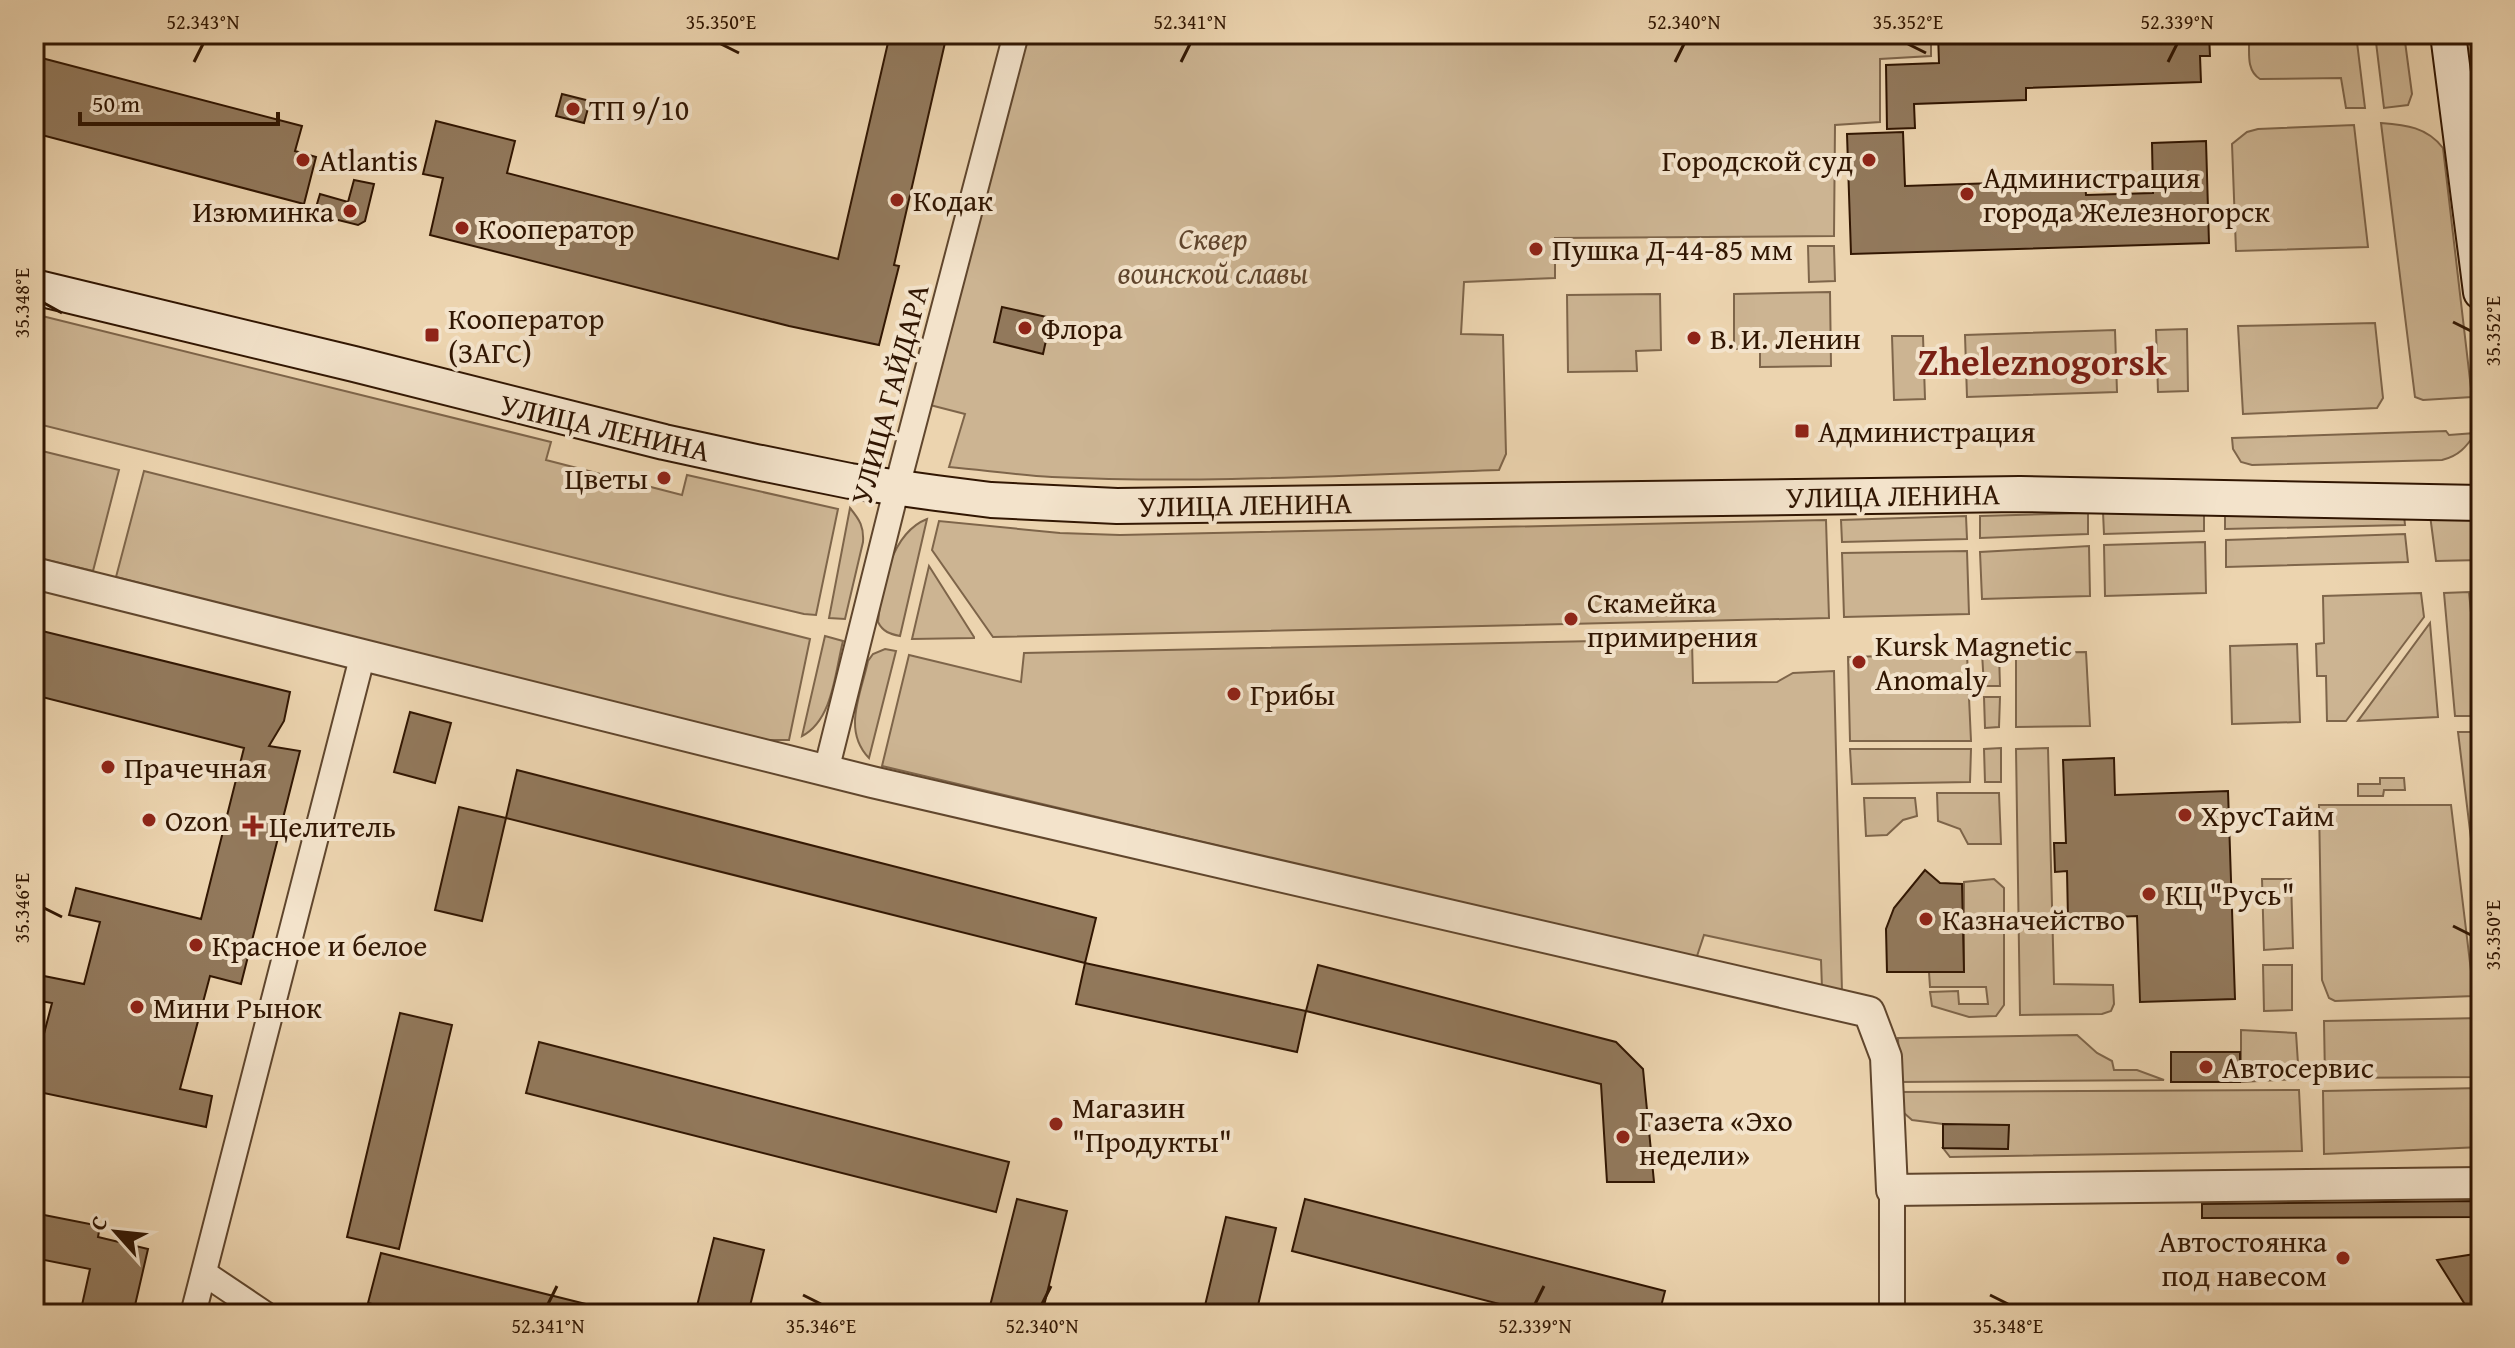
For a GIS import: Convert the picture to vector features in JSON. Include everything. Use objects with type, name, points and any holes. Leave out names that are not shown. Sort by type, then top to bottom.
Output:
[{"type":"main road","points":[[2448,34],[2481,292]]},
{"type":"main road","name":"УЛИЦА ЛЕНИНА","points":[[34,287],[664,442],[803,472],[991,500],[1117,506],[2020,494],[2481,503]]},
{"type":"street","name":"УЛИЦА ГАЙДАРА","points":[[826,771],[1016,34]]},
{"type":"street","points":[[34,573],[826,771],[1869,1012],[1886,1057],[1892,1190],[1892,1314]]},
{"type":"street","points":[[193,1314],[363,654]]},
{"type":"street","points":[[1892,1190],[2481,1183]]},
{"type":"street","points":[[204,1273],[265,1314]]},
{"type":"green space","name":"Сквер воинской славы","points":[[1027,34],[1931,34],[1931,56],[1880,59],[1880,122],[1835,125],[1834,236],[1555,238],[1555,278],[1464,282],[1461,334],[1503,335],[1506,454],[1499,470],[1276,478],[1108,479],[949,467],[965,414],[930,405]]},
{"type":"green space","points":[[2249,34],[2356,34],[2365,108],[2346,108],[2341,78],[2260,79],[2250,65]]},
{"type":"green space","points":[[2375,34],[2404,34],[2412,94],[2408,105],[2384,108]]},
{"type":"green space","points":[[2381,123],[2423,131],[2443,148],[2472,397],[2423,400],[2415,397]]},
{"type":"green space","points":[[2354,125],[2368,247],[2236,251],[2232,144],[2247,132],[2258,129]]},
{"type":"green space","points":[[1808,246],[1834,246],[1835,281],[1809,282]]},
{"type":"green space","points":[[1830,292],[1831,366],[1760,367],[1760,348],[1734,349],[1734,294]]},
{"type":"green space","points":[[1660,294],[1661,350],[1636,351],[1637,371],[1568,372],[1567,295]]},
{"type":"green space","points":[[34,314],[551,442],[546,460],[682,495],[687,475],[838,509],[816,615],[728,596],[34,423]]},
{"type":"green space","points":[[2375,323],[2383,398],[2377,408],[2243,414],[2238,326]]},
{"type":"green space","points":[[2187,329],[2188,391],[2158,392],[2156,330]]},
{"type":"green space","points":[[2115,330],[2117,392],[1967,397],[1965,335]]},
{"type":"green space","points":[[1892,336],[1923,336],[1925,399],[1894,400]]},
{"type":"green space","points":[[2446,431],[2449,435],[2476,433],[2462,450],[2442,460],[2252,465],[2241,462],[2233,449],[2232,438]]},
{"type":"green space","points":[[34,449],[119,470],[93,571],[34,557]]},
{"type":"green space","points":[[144,471],[810,639],[789,740],[767,740],[508,678],[116,577]]},
{"type":"green space","points":[[2403,506],[2405,525],[2225,529],[2225,509]]},
{"type":"green space","points":[[850,508],[861,524],[863,542],[845,619],[829,618]]},
{"type":"green space","points":[[2204,510],[2204,531],[2104,534],[2103,512]]},
{"type":"green space","points":[[2088,513],[2088,534],[1980,538],[1980,516]]},
{"type":"green space","points":[[2430,515],[2481,519],[2481,560],[2436,561]]},
{"type":"green space","points":[[1966,516],[1967,539],[1842,542],[1841,520]]},
{"type":"green space","points":[[927,519],[900,636],[885,630],[878,622],[885,578],[896,549],[905,536]]},
{"type":"green space","points":[[1826,520],[1829,618],[993,637],[932,550],[939,521],[1060,533],[1120,535]]},
{"type":"green space","points":[[2405,534],[2408,562],[2226,567],[2226,540]]},
{"type":"green space","points":[[2205,542],[2206,593],[2105,596],[2104,545]]},
{"type":"green space","points":[[2089,546],[2090,596],[1982,599],[1980,552]]},
{"type":"green space","points":[[1967,551],[1969,614],[1844,617],[1842,553]]},
{"type":"green space","points":[[929,566],[974,637],[974,638],[912,639]]},
{"type":"green space","points":[[2469,592],[2481,716],[2455,716],[2444,593]]},
{"type":"green space","points":[[2421,593],[2424,617],[2346,721],[2327,721],[2326,676],[2317,676],[2316,644],[2324,643],[2323,596]]},
{"type":"green space","points":[[2430,623],[2438,717],[2358,721]]},
{"type":"green space","points":[[825,636],[843,641],[835,680],[820,719],[802,736]]},
{"type":"green space","points":[[1692,641],[1693,683],[1777,682],[1793,673],[1834,671],[1842,992],[1822,988],[1821,960],[1704,935],[1696,959],[882,766],[909,655],[1021,682],[1024,653]]},
{"type":"green space","points":[[2297,644],[2300,722],[2232,724],[2230,646]]},
{"type":"green space","points":[[885,649],[896,651],[869,758],[856,736],[856,711],[868,661],[873,654]]},
{"type":"green space","points":[[2086,652],[2090,726],[2016,727],[2016,653]]},
{"type":"green space","points":[[1982,653],[1999,653],[2000,686],[1984,686]]},
{"type":"green space","points":[[1967,654],[1971,741],[1850,741],[1848,657]]},
{"type":"green space","points":[[1984,697],[2000,697],[1999,727],[1985,728]]},
{"type":"green space","points":[[2458,732],[2481,732],[2481,921]]},
{"type":"green space","points":[[2001,748],[2001,782],[1985,782],[1984,749]]},
{"type":"green space","points":[[2048,748],[2054,984],[2113,985],[2114,1004],[2111,1011],[2102,1014],[2020,1015],[2016,749]]},
{"type":"green space","points":[[1850,749],[1971,749],[1970,782],[1852,784]]},
{"type":"green space","points":[[2380,778],[2404,778],[2405,790],[2384,790],[2383,796],[2358,796],[2358,784],[2380,784]]},
{"type":"green space","points":[[1937,793],[1999,793],[2001,844],[1968,844],[1960,829],[1938,821]]},
{"type":"green space","points":[[1864,798],[1915,798],[1917,816],[1903,820],[1887,835],[1866,836]]},
{"type":"green space","points":[[2319,805],[2451,805],[2474,996],[2335,1001],[2329,998],[2322,980]]},
{"type":"green space","points":[[1994,879],[2004,888],[2004,1005],[1996,1016],[1969,1017],[1932,1006],[1930,992],[1958,991],[1959,1004],[1988,1004],[1986,987],[1930,987],[1929,972],[1964,971],[1964,882]]},
{"type":"green space","points":[[2262,879],[2291,879],[2293,948],[2264,950]]},
{"type":"green space","points":[[2263,965],[2292,965],[2292,1010],[2264,1011]]},
{"type":"green space","points":[[2481,1018],[2481,1077],[2325,1078],[2324,1021]]},
{"type":"green space","points":[[2241,1030],[2296,1033],[2299,1079],[2241,1082]]},
{"type":"green space","points":[[2077,1035],[2097,1053],[2112,1061],[2114,1070],[2137,1070],[2164,1080],[1900,1082],[1898,1038]]},
{"type":"green space","points":[[2481,1088],[2481,1147],[2324,1154],[2323,1091]]},
{"type":"green space","points":[[2299,1090],[2302,1151],[1950,1157],[1943,1148],[2008,1149],[1943,1124],[1912,1120],[1904,1113],[1900,1092]]},
{"type":"building","points":[[890,34],[947,34],[894,265],[899,266],[879,345],[789,326],[430,235],[443,178],[423,174],[436,121],[515,141],[507,173],[838,259]]},
{"type":"building","points":[[1938,34],[2209,34],[2210,56],[2200,56],[2201,82],[2026,88],[2026,100],[1914,104],[1915,128],[1887,129],[1886,65],[1939,63]]},
{"type":"building","points":[[34,56],[302,126],[295,151],[316,157],[304,204],[34,133]]},
{"type":"building","name":"ТП 9/10","points":[[562,94],[590,101],[584,123],[556,116]]},
{"type":"building","name":"Администрация города Железногорск","points":[[1903,132],[1905,186],[2085,180],[2086,195],[2153,193],[2152,143],[2206,141],[2209,243],[1851,254],[1847,134]]},
{"type":"building","points":[[354,180],[374,184],[365,221],[358,225],[314,214],[320,194],[348,202]]},
{"type":"building","points":[[1002,307],[1051,318],[1043,354],[994,342]]},
{"type":"building","points":[[34,629],[290,692],[284,721],[269,746],[300,751],[241,984],[210,976],[180,1089],[212,1096],[206,1127],[34,1091],[34,1072],[52,1003],[34,1000],[34,974],[84,984],[100,922],[69,915],[76,888],[201,919],[244,748],[34,695]]},
{"type":"building","points":[[410,712],[451,723],[435,783],[394,772]]},
{"type":"building","name":"КЦ \"Русь\"","points":[[2114,758],[2115,795],[2228,791],[2235,999],[2140,1002],[2137,916],[2068,919],[2067,871],[2055,872],[2054,843],[2066,843],[2063,760]]},
{"type":"building","points":[[517,770],[1096,918],[1085,963],[506,818]]},
{"type":"building","points":[[459,807],[506,818],[482,921],[435,910]]},
{"type":"building","name":"Казначейство","points":[[1925,870],[1940,883],[1962,884],[1964,972],[1887,972],[1886,929],[1894,908]]},
{"type":"building","points":[[1085,963],[1306,1011],[1297,1052],[1076,1004]]},
{"type":"building","points":[[1318,965],[1616,1042],[1643,1069],[1654,1182],[1607,1182],[1601,1084],[1306,1011]]},
{"type":"building","points":[[400,1013],[452,1025],[399,1249],[347,1237]]},
{"type":"building","points":[[539,1042],[1009,1162],[996,1212],[526,1093]]},
{"type":"building","name":"Автосервис","points":[[2171,1052],[2240,1052],[2240,1082],[2171,1082]]},
{"type":"building","points":[[1943,1124],[2009,1125],[2008,1149],[1943,1148]]},
{"type":"building","points":[[1017,1199],[1067,1211],[1042,1314],[988,1314]]},
{"type":"building","points":[[1305,1199],[1665,1291],[1659,1314],[1539,1314],[1292,1251]]},
{"type":"building","points":[[2481,1201],[2481,1217],[2202,1218],[2202,1204]]},
{"type":"building","points":[[34,1213],[100,1226],[98,1237],[148,1249],[133,1314],[80,1314],[90,1269],[34,1258]]},
{"type":"building","points":[[1226,1217],[1276,1228],[1256,1314],[1203,1314]]},
{"type":"building","points":[[714,1238],[764,1250],[748,1314],[695,1314]]},
{"type":"building","points":[[381,1253],[594,1306],[593,1314],[412,1314],[368,1303]]},
{"type":"building","points":[[2481,1253],[2481,1314],[2471,1314],[2437,1260]]},
{"type":"place","name":"ТП 9/10","points":[[573,109]]},
{"type":"place","name":"Atlantis","points":[[303,160]]},
{"type":"place","name":"Городской суд","points":[[1869,160]]},
{"type":"place","name":"Администрация города Железногорск","points":[[1967,194]]},
{"type":"place","name":"Кодак","points":[[897,200]]},
{"type":"place","name":"Изюминка","points":[[350,211]]},
{"type":"place","name":"Кооператор","points":[[462,228]]},
{"type":"place","name":"Пушка Д-44-85 мм","points":[[1536,249]]},
{"type":"place","name":"Флора","points":[[1025,328]]},
{"type":"place","name":"Кооператор (ЗАГС)","points":[[432,335]]},
{"type":"place","name":"В. И. Ленин","points":[[1694,338]]},
{"type":"place","name":"Администрация","points":[[1802,431]]},
{"type":"place","name":"Цветы","points":[[664,478]]},
{"type":"place","name":"Скамейка примирения","points":[[1571,619]]},
{"type":"place","name":"Kursk Magnetic Anomaly","points":[[1859,662]]},
{"type":"place","name":"Грибы","points":[[1234,694]]},
{"type":"place","name":"Прачечная","points":[[108,767]]},
{"type":"place","name":"ХрусТайм","points":[[2185,815]]},
{"type":"place","name":"Ozon","points":[[149,820]]},
{"type":"place","name":"Целитель","points":[[253,826]]},
{"type":"place","name":"КЦ \"Русь\"","points":[[2149,894]]},
{"type":"place","name":"Казначейство","points":[[1926,919]]},
{"type":"place","name":"Красное и белое","points":[[196,945]]},
{"type":"place","name":"Мини Рынок","points":[[137,1007]]},
{"type":"place","name":"Автосервис","points":[[2206,1067]]},
{"type":"place","name":"Магазин \"Продукты\"","points":[[1056,1124]]},
{"type":"place","name":"Газета «Эхо недели»","points":[[1623,1137]]},
{"type":"place","name":"Автостоянка под навесом","points":[[2343,1258]]},
{"type":"district","name":"Zheleznogorsk","points":[[2042,361]]}]
